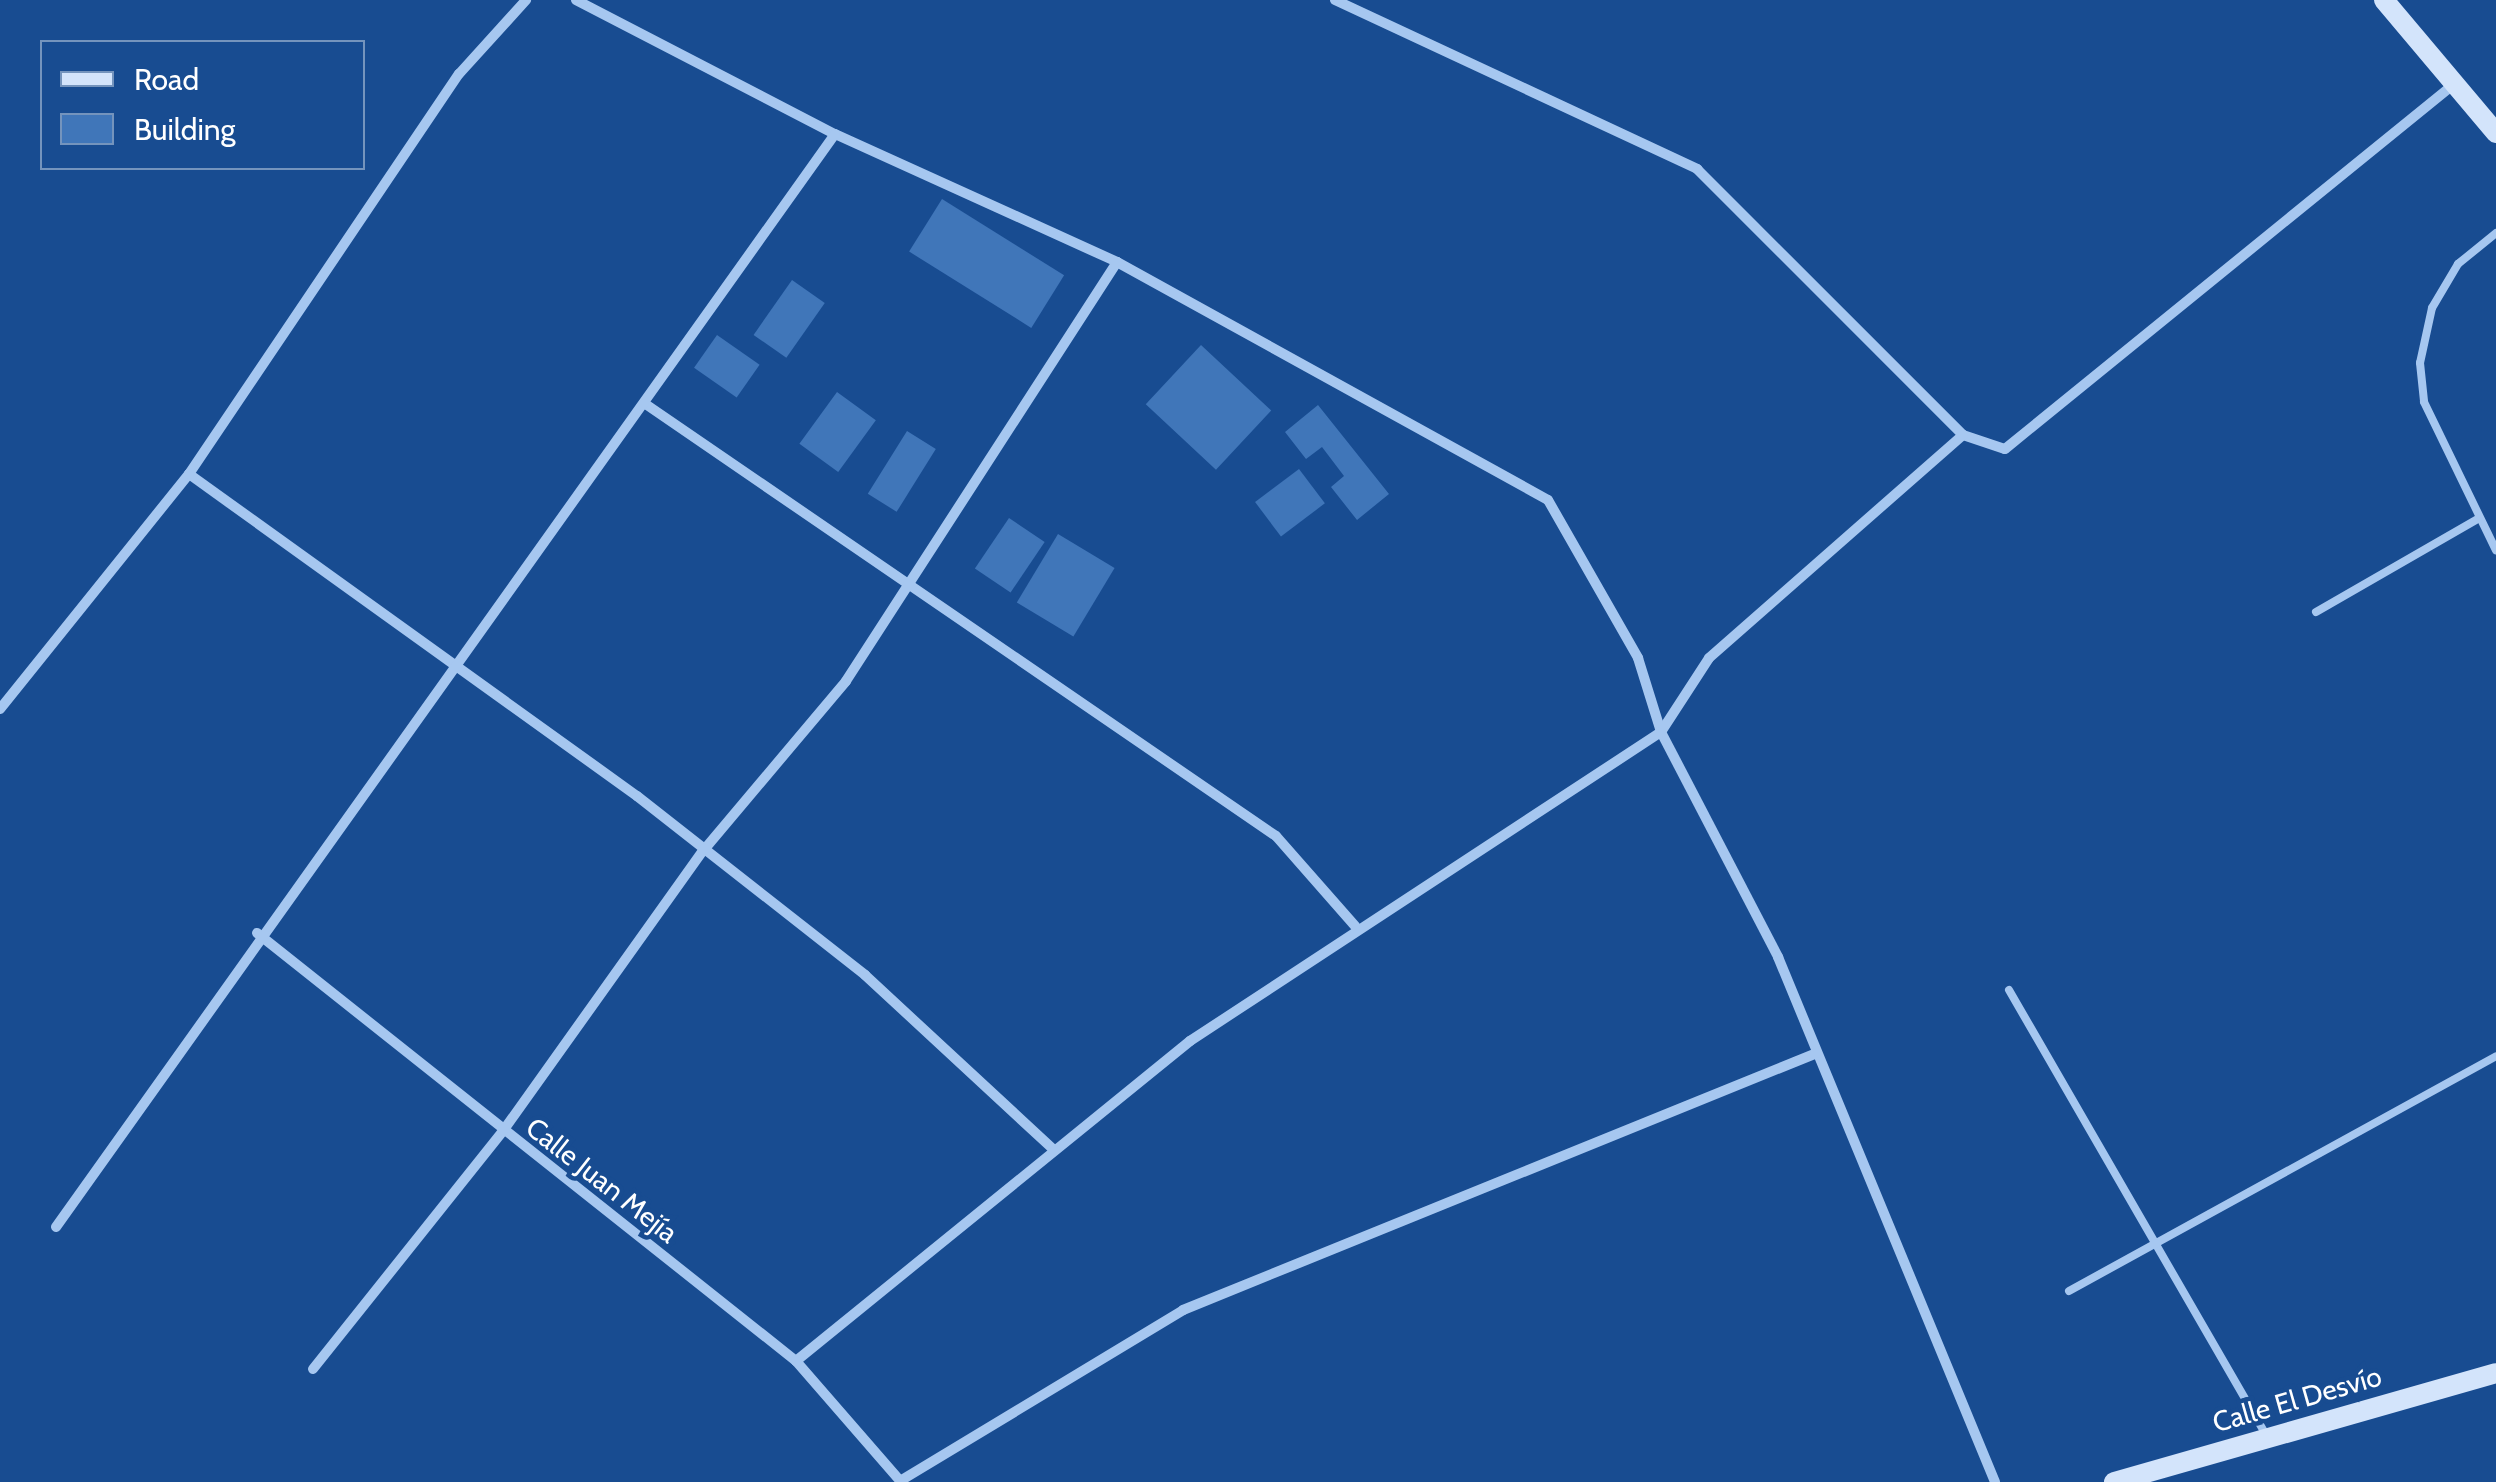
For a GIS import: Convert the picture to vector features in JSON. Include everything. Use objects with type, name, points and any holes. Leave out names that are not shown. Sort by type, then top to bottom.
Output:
[{"type":"street","points":[[0,709],[190,474],[459,74],[526,0]]},
{"type":"street","points":[[576,0],[835,134],[1117,262],[1548,500],[1638,658],[1661,732],[1817,1052],[1994,1482]]},
{"type":"street","points":[[1335,0],[1697,169],[1963,436],[2005,449],[2454,83]]},
{"type":"street","points":[[2384,0],[2496,133]]},
{"type":"street","points":[[56,1227],[257,933],[460,661],[835,134]]},
{"type":"street","points":[[313,1369],[503,1132],[703,850],[846,682],[1117,262]]},
{"type":"street","points":[[644,402],[1276,836],[1355,926]]},
{"type":"street","points":[[796,1361],[1053,1149],[1355,926],[1661,732],[1709,658],[1963,436]]},
{"type":"street","points":[[190,474],[460,661],[865,974],[1053,1149]]},
{"type":"street","name":"Calle Juan Mejía","points":[[257,933],[796,1361],[900,1481]]},
{"type":"street","points":[[900,1481],[1183,1310],[1817,1052]]},
{"type":"street","name":"Calle El Desvío","points":[[2114,1482],[2266,1435],[2496,1373]]},
{"type":"lane","points":[[2496,233],[2458,264],[2432,308],[2420,363],[2424,402],[2496,550]]},
{"type":"lane","points":[[2316,612],[2478,519]]},
{"type":"lane","points":[[2008,990],[2266,1435]]},
{"type":"lane","points":[[2070,1291],[2496,1056]]},
{"type":"building","points":[[942,199],[1064,275],[1031,328],[909,252]]},
{"type":"building","points":[[792,280],[825,303],[786,358],[754,335]]},
{"type":"building","points":[[717,335],[760,365],[737,398],[694,368]]},
{"type":"building","points":[[1201,345],[1271,410],[1216,470],[1146,404]]},
{"type":"building","points":[[837,392],[876,420],[838,472],[799,444]]},
{"type":"building","points":[[1318,405],[1389,494],[1357,520],[1331,487],[1344,476],[1322,447],[1306,459],[1285,432]]},
{"type":"building","points":[[907,431],[936,449],[897,512],[868,494]]},
{"type":"building","points":[[1299,469],[1325,503],[1281,536],[1255,502]]},
{"type":"building","points":[[1009,518],[1045,542],[1011,593],[975,569]]},
{"type":"building","points":[[1058,534],[1115,568],[1073,637],[1017,603]]}]
